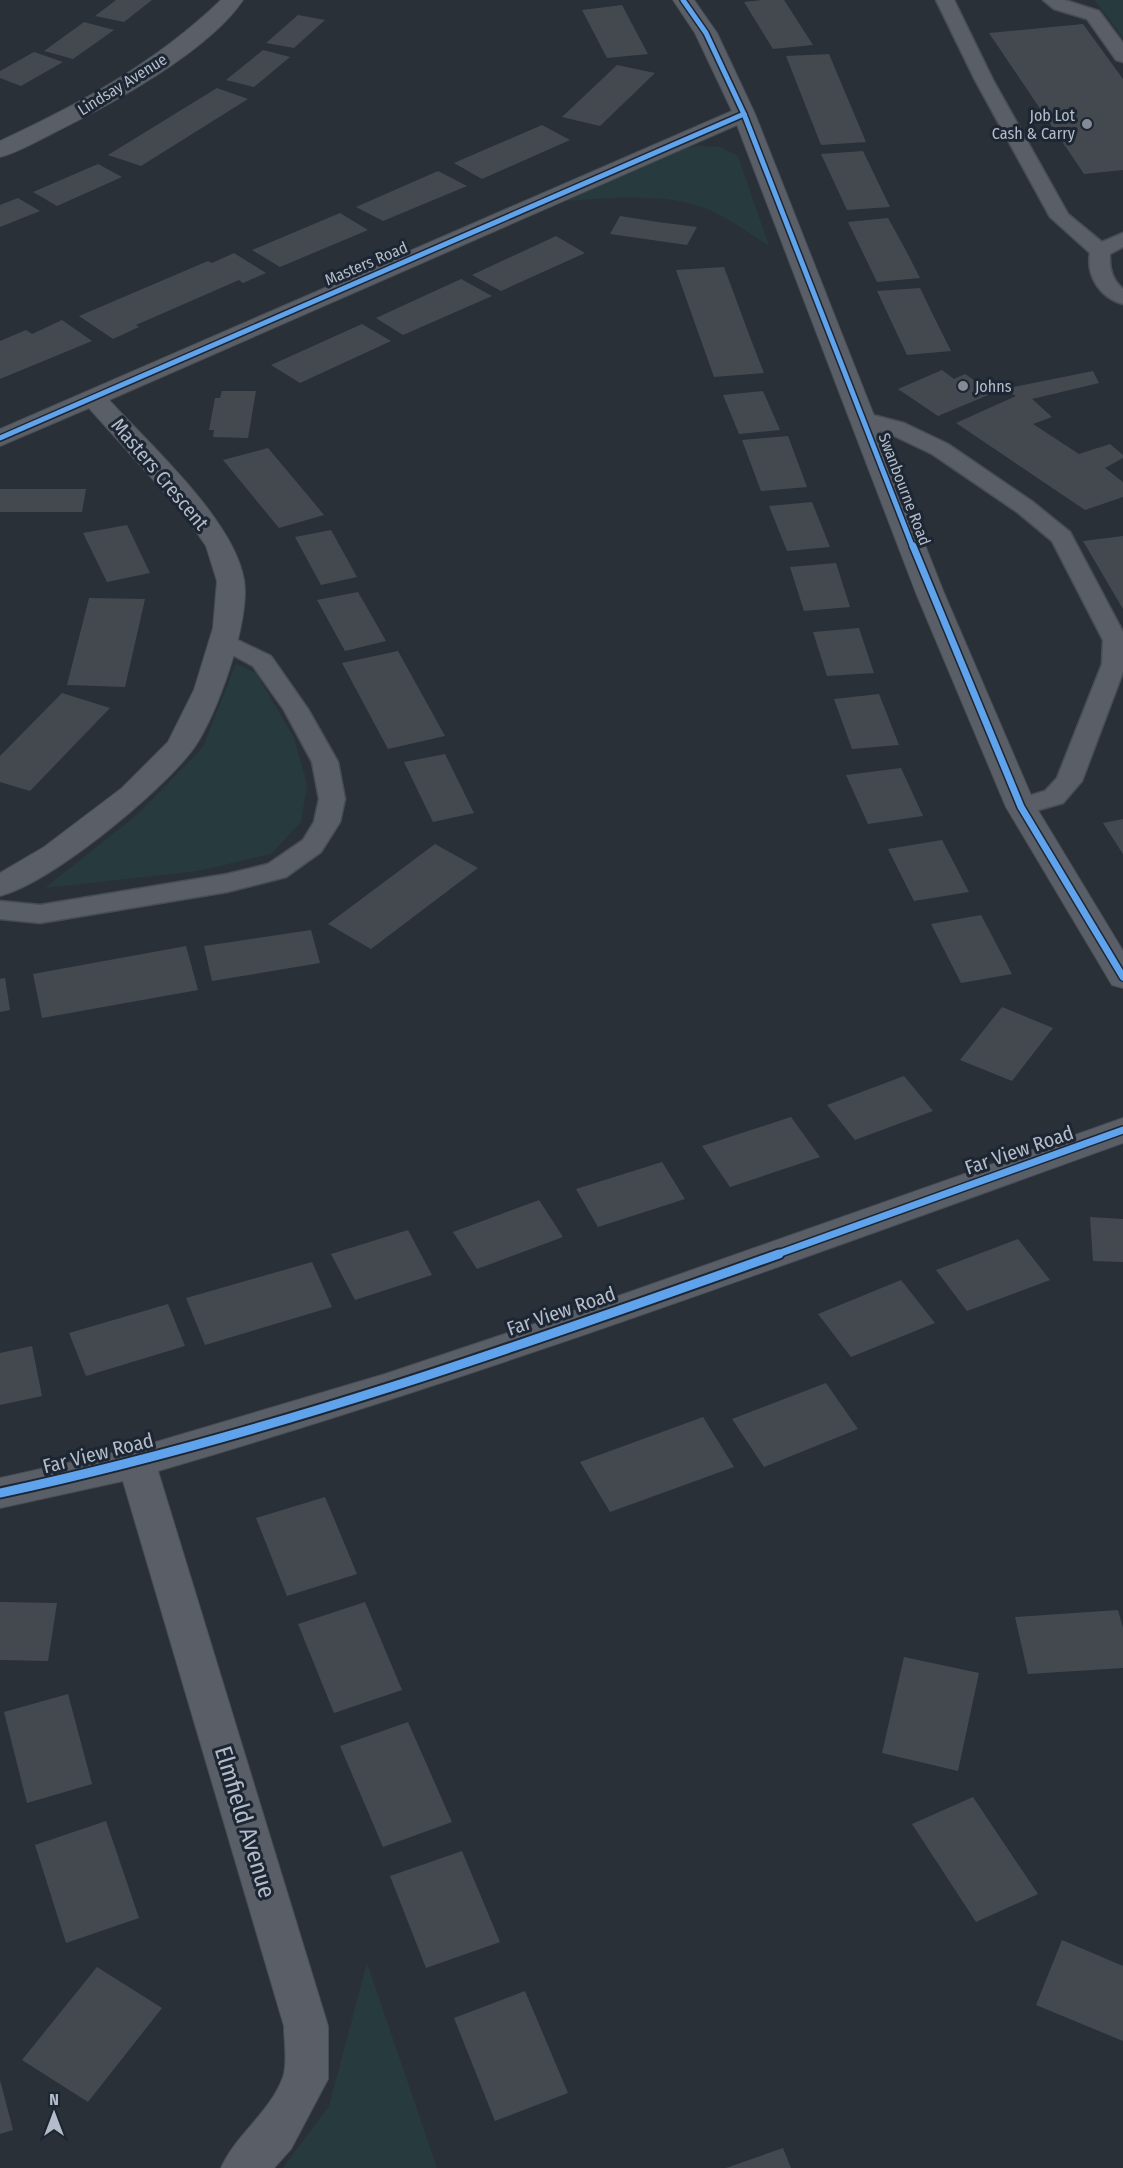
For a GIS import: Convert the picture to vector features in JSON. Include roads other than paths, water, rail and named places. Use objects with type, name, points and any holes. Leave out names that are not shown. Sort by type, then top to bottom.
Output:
[{"type":"street","name":"Lindsay Avenue","points":[[0,150],[82,111],[147,71],[209,26],[233,0]]},
{"type":"street","name":"Swanbourne Road","points":[[683,0],[706,33],[744,114],[930,592],[1021,807],[1123,977]]},
{"type":"street","name":"Masters Road","points":[[0,438],[744,114]]},
{"type":"street","name":"Masters Crescent","points":[[0,886],[55,854],[133,795],[180,746],[208,690],[227,628],[231,580],[219,546],[194,510],[93,397]]},
{"type":"street","name":"Far View Road","points":[[0,1493],[136,1462],[353,1399],[532,1339],[1123,1130]]},
{"type":"street","name":"Elmfield Avenue","points":[[136,1462],[306,2026],[306,2079],[275,2134],[244,2168]]},
{"type":"lane","points":[[945,0],[984,80],[1060,218],[1100,251]]},
{"type":"lane","points":[[1052,0],[1060,5],[1093,15],[1123,56]]},
{"type":"lane","points":[[1123,239],[1100,251],[1097,264],[1103,281],[1123,298]]},
{"type":"lane","points":[[865,420],[896,428],[940,449],[1025,507],[1062,537],[1115,640],[1114,663],[1069,780],[1054,797],[1021,807]]},
{"type":"lane","points":[[0,910],[40,914],[227,883],[277,871],[312,846],[327,822],[332,799],[325,762],[296,709],[262,661],[223,640]]},
{"type":"place","name":"Job Lot Cash & Carry","points":[[1087,124]]},
{"type":"place","name":"Johns","points":[[963,386]]}]
